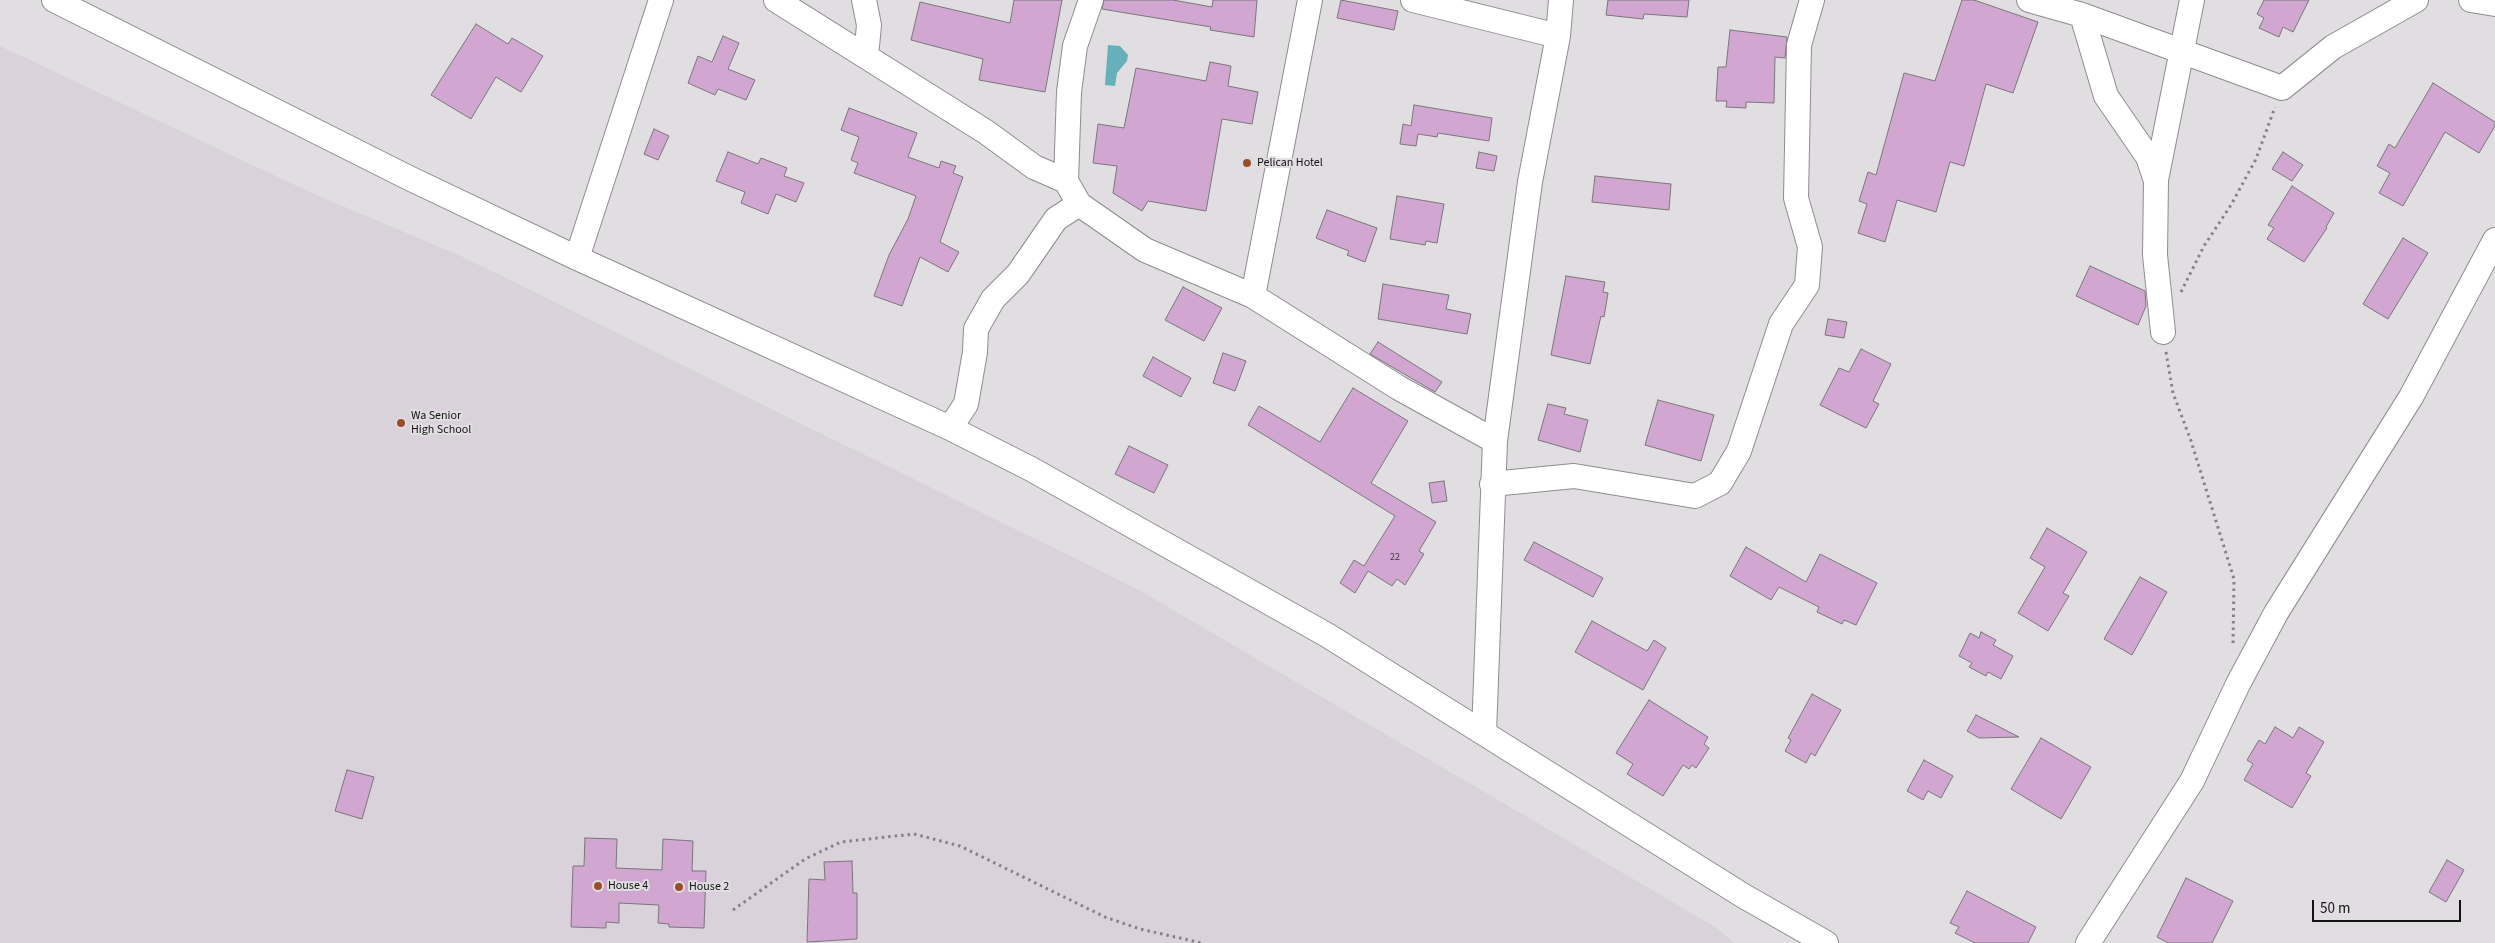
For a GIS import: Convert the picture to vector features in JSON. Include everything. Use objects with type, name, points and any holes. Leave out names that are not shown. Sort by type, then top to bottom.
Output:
[{"type":"street","points":[[54,0],[408,178],[577,258],[950,428],[1031,469],[1327,635],[1742,895],[1826,943]]},
{"type":"street","points":[[577,258],[661,0]]},
{"type":"street","points":[[776,0],[986,132],[1034,167],[1066,181]]},
{"type":"street","points":[[862,54],[867,46],[869,25],[864,0]]},
{"type":"street","points":[[1092,0],[1075,46],[1068,92],[1066,181],[1079,204],[1145,250],[1253,296],[1399,388],[1495,441]]},
{"type":"street","points":[[1253,296],[1310,0]]},
{"type":"street","points":[[1414,0],[1558,36]]},
{"type":"street","points":[[1484,733],[1495,441],[1530,182],[1558,36],[1561,0]]},
{"type":"street","points":[[1492,484],[1574,476],[1695,496],[1720,483],[1739,451],[1780,324],[1807,285],[1810,247],[1796,198],[1798,45],[1812,0]]},
{"type":"street","points":[[2029,0],[2082,15],[2282,88],[2333,47],[2420,1]]},
{"type":"street","points":[[2163,332],[2155,255],[2156,181],[2192,0]]},
{"type":"street","points":[[2471,0],[2495,4]]},
{"type":"street","points":[[2082,15],[2106,96],[2148,157],[2156,181]]},
{"type":"street","points":[[950,428],[966,404],[975,352],[976,329],[989,306],[1018,274],[1056,219],[1079,204]]},
{"type":"street","points":[[2088,943],[2192,781],[2238,684],[2272,621],[2411,397],[2495,240]]},
{"type":"path","points":[[2180,293],[2204,246],[2231,205],[2256,159],[2282,88]]},
{"type":"path","points":[[2163,332],[2173,393],[2191,441],[2234,579],[2233,648]]},
{"type":"path","points":[[733,910],[805,859],[842,842],[914,834],[960,846],[1105,917],[1140,929],[1202,943]]},
{"type":"shaded area","name":"Wa Senior High School","points":[[0,46],[312,193],[463,257],[1139,590],[1717,928],[1734,943],[0,943]]},
{"type":"water","points":[[1108,45],[1120,46],[1128,55],[1127,61],[1117,73],[1115,86],[1105,85]]},
{"type":"building","points":[[1014,0],[1062,0],[1045,92],[979,80],[983,59],[911,40],[920,2],[1010,23]]},
{"type":"building","points":[[1104,0],[1173,0],[1212,7],[1213,0],[1257,0],[1254,37],[1210,30],[1211,27],[1102,9]]},
{"type":"building","points":[[1341,0],[1398,11],[1394,30],[1337,18]]},
{"type":"building","points":[[1608,0],[1689,0],[1687,17],[1644,14],[1643,19],[1606,15]]},
{"type":"building","points":[[1962,0],[1974,0],[2038,22],[2013,93],[1986,84],[1964,166],[1950,162],[1936,212],[1897,200],[1885,242],[1858,233],[1867,204],[1859,201],[1868,172],[1876,175],[1904,73],[1935,81]]},
{"type":"building","points":[[2264,0],[2309,0],[2293,32],[2283,27],[2279,37],[2259,28],[2264,18],[2257,14]]},
{"type":"building","points":[[476,24],[508,44],[512,38],[543,56],[521,92],[496,77],[471,119],[431,95]]},
{"type":"building","points":[[1730,30],[1787,37],[1785,58],[1775,57],[1774,103],[1746,102],[1746,108],[1726,107],[1727,101],[1716,101],[1718,67],[1726,67]]},
{"type":"building","points":[[723,36],[739,43],[728,69],[755,80],[746,100],[718,89],[715,95],[688,83],[698,56],[712,62]]},
{"type":"building","points":[[1210,62],[1231,66],[1228,86],[1258,92],[1252,124],[1222,119],[1206,211],[1148,201],[1142,211],[1113,193],[1117,166],[1093,163],[1098,124],[1124,128],[1136,68],[1206,81]]},
{"type":"building","points":[[2433,83],[2495,122],[2495,126],[2479,153],[2445,132],[2403,206],[2379,193],[2390,173],[2377,166],[2389,144],[2395,148]]},
{"type":"building","points":[[1414,105],[1492,118],[1489,141],[1438,133],[1437,137],[1418,134],[1416,146],[1400,144],[1403,124],[1411,126]]},
{"type":"building","points":[[849,108],[917,133],[908,157],[939,168],[941,161],[956,166],[953,173],[963,177],[940,242],[959,252],[948,272],[920,257],[902,306],[874,296],[889,255],[908,219],[916,196],[854,173],[858,163],[851,160],[859,137],[841,130]]},
{"type":"building","points":[[654,129],[669,136],[658,160],[644,154]]},
{"type":"building","points":[[728,152],[758,164],[761,158],[787,168],[784,176],[804,183],[796,202],[776,194],[768,214],[741,203],[745,192],[716,181]]},
{"type":"building","points":[[1479,152],[1497,156],[1494,171],[1476,168]]},
{"type":"building","points":[[2283,152],[2303,165],[2292,181],[2272,169]]},
{"type":"building","points":[[1595,176],[1671,184],[1669,210],[1592,202]]},
{"type":"building","points":[[2292,186],[2334,213],[2327,228],[2304,262],[2267,239],[2274,228],[2268,225]]},
{"type":"building","points":[[1397,196],[1444,204],[1437,243],[1426,241],[1425,245],[1390,239]]},
{"type":"building","points":[[1327,210],[1377,228],[1365,262],[1347,255],[1349,251],[1316,238]]},
{"type":"building","points":[[2403,238],[2428,253],[2388,319],[2363,304]]},
{"type":"building","points":[[2090,266],[2145,291],[2146,306],[2138,325],[2076,296]]},
{"type":"building","points":[[1566,276],[1605,282],[1603,292],[1608,293],[1604,317],[1601,316],[1590,364],[1551,355]]},
{"type":"building","points":[[1383,284],[1449,295],[1446,309],[1471,314],[1467,334],[1378,319]]},
{"type":"building","points":[[1183,287],[1222,308],[1204,341],[1165,320]]},
{"type":"building","points":[[1828,319],[1847,322],[1844,338],[1825,335]]},
{"type":"building","points":[[1378,342],[1442,382],[1435,392],[1370,354]]},
{"type":"building","points":[[1861,349],[1891,364],[1873,401],[1879,404],[1866,428],[1820,405],[1839,368],[1849,372]]},
{"type":"building","points":[[1223,353],[1246,361],[1235,391],[1213,383]]},
{"type":"building","points":[[1153,357],[1191,378],[1181,397],[1143,376]]},
{"type":"building","points":[[1353,388],[1408,421],[1371,483],[1436,522],[1419,551],[1424,554],[1405,585],[1397,579],[1392,586],[1368,571],[1355,593],[1340,583],[1354,560],[1364,566],[1395,516],[1248,425],[1259,406],[1320,442]]},
{"type":"building","points":[[1658,400],[1714,415],[1701,461],[1645,445]]},
{"type":"building","points":[[1548,404],[1566,408],[1564,414],[1588,420],[1580,452],[1538,440]]},
{"type":"building","points":[[1129,446],[1168,465],[1154,493],[1115,474]]},
{"type":"building","points":[[1444,481],[1447,501],[1432,503],[1429,483]]},
{"type":"building","points":[[2047,528],[2087,552],[2063,593],[2069,596],[2048,631],[2018,613],[2045,567],[2030,558]]},
{"type":"building","points":[[1534,542],[1603,578],[1593,597],[1524,560]]},
{"type":"building","points":[[1746,547],[1806,582],[1820,554],[1877,583],[1856,625],[1844,620],[1842,624],[1817,612],[1819,607],[1779,587],[1771,600],[1730,576]]},
{"type":"building","points":[[2140,577],[2167,592],[2132,655],[2104,639]]},
{"type":"building","points":[[1592,621],[1647,651],[1654,640],[1666,648],[1643,690],[1575,652]]},
{"type":"building","points":[[1981,632],[1996,640],[1993,645],[2013,656],[2001,679],[1988,672],[1986,676],[1969,667],[1972,663],[1959,656],[1970,633],[1979,638]]},
{"type":"building","points":[[1812,694],[1841,710],[1815,756],[1811,753],[1806,763],[1785,751],[1791,740],[1788,738]]},
{"type":"building","points":[[1649,700],[1708,737],[1704,744],[1709,748],[1696,768],[1692,765],[1689,769],[1683,765],[1663,796],[1627,774],[1633,764],[1616,753]]},
{"type":"building","points":[[1976,715],[2019,737],[1979,738],[1967,731]]},
{"type":"building","points":[[2275,727],[2293,738],[2299,727],[2324,742],[2306,773],[2311,776],[2292,808],[2244,780],[2253,764],[2247,760],[2259,740],[2265,744]]},
{"type":"building","points":[[2041,738],[2091,767],[2061,819],[2011,789]]},
{"type":"building","points":[[1924,760],[1953,776],[1941,798],[1928,791],[1923,800],[1907,791]]},
{"type":"building","points":[[347,770],[374,777],[362,819],[335,811]]},
{"type":"building","points":[[585,838],[617,839],[616,868],[662,870],[663,839],[693,841],[692,871],[706,871],[704,928],[669,927],[669,924],[658,923],[659,905],[619,903],[619,923],[606,922],[606,928],[571,927],[573,866],[584,866]]},
{"type":"building","points":[[2447,860],[2464,870],[2446,902],[2429,892]]},
{"type":"building","points":[[852,861],[853,893],[857,893],[857,939],[807,942],[809,879],[825,880],[824,862]]},
{"type":"building","points":[[2186,878],[2233,901],[2212,943],[2168,943],[2157,937]]},
{"type":"building","points":[[1967,891],[2036,927],[2028,943],[1975,943],[1955,933],[1959,927],[1950,923]]},
{"type":"place","name":"Pelican Hotel","points":[[1247,163]]},
{"type":"place","name":"Wa Senior High School","points":[[401,423]]},
{"type":"place","name":"House 4","points":[[598,886]]},
{"type":"place","name":"House 2","points":[[679,887]]}]
